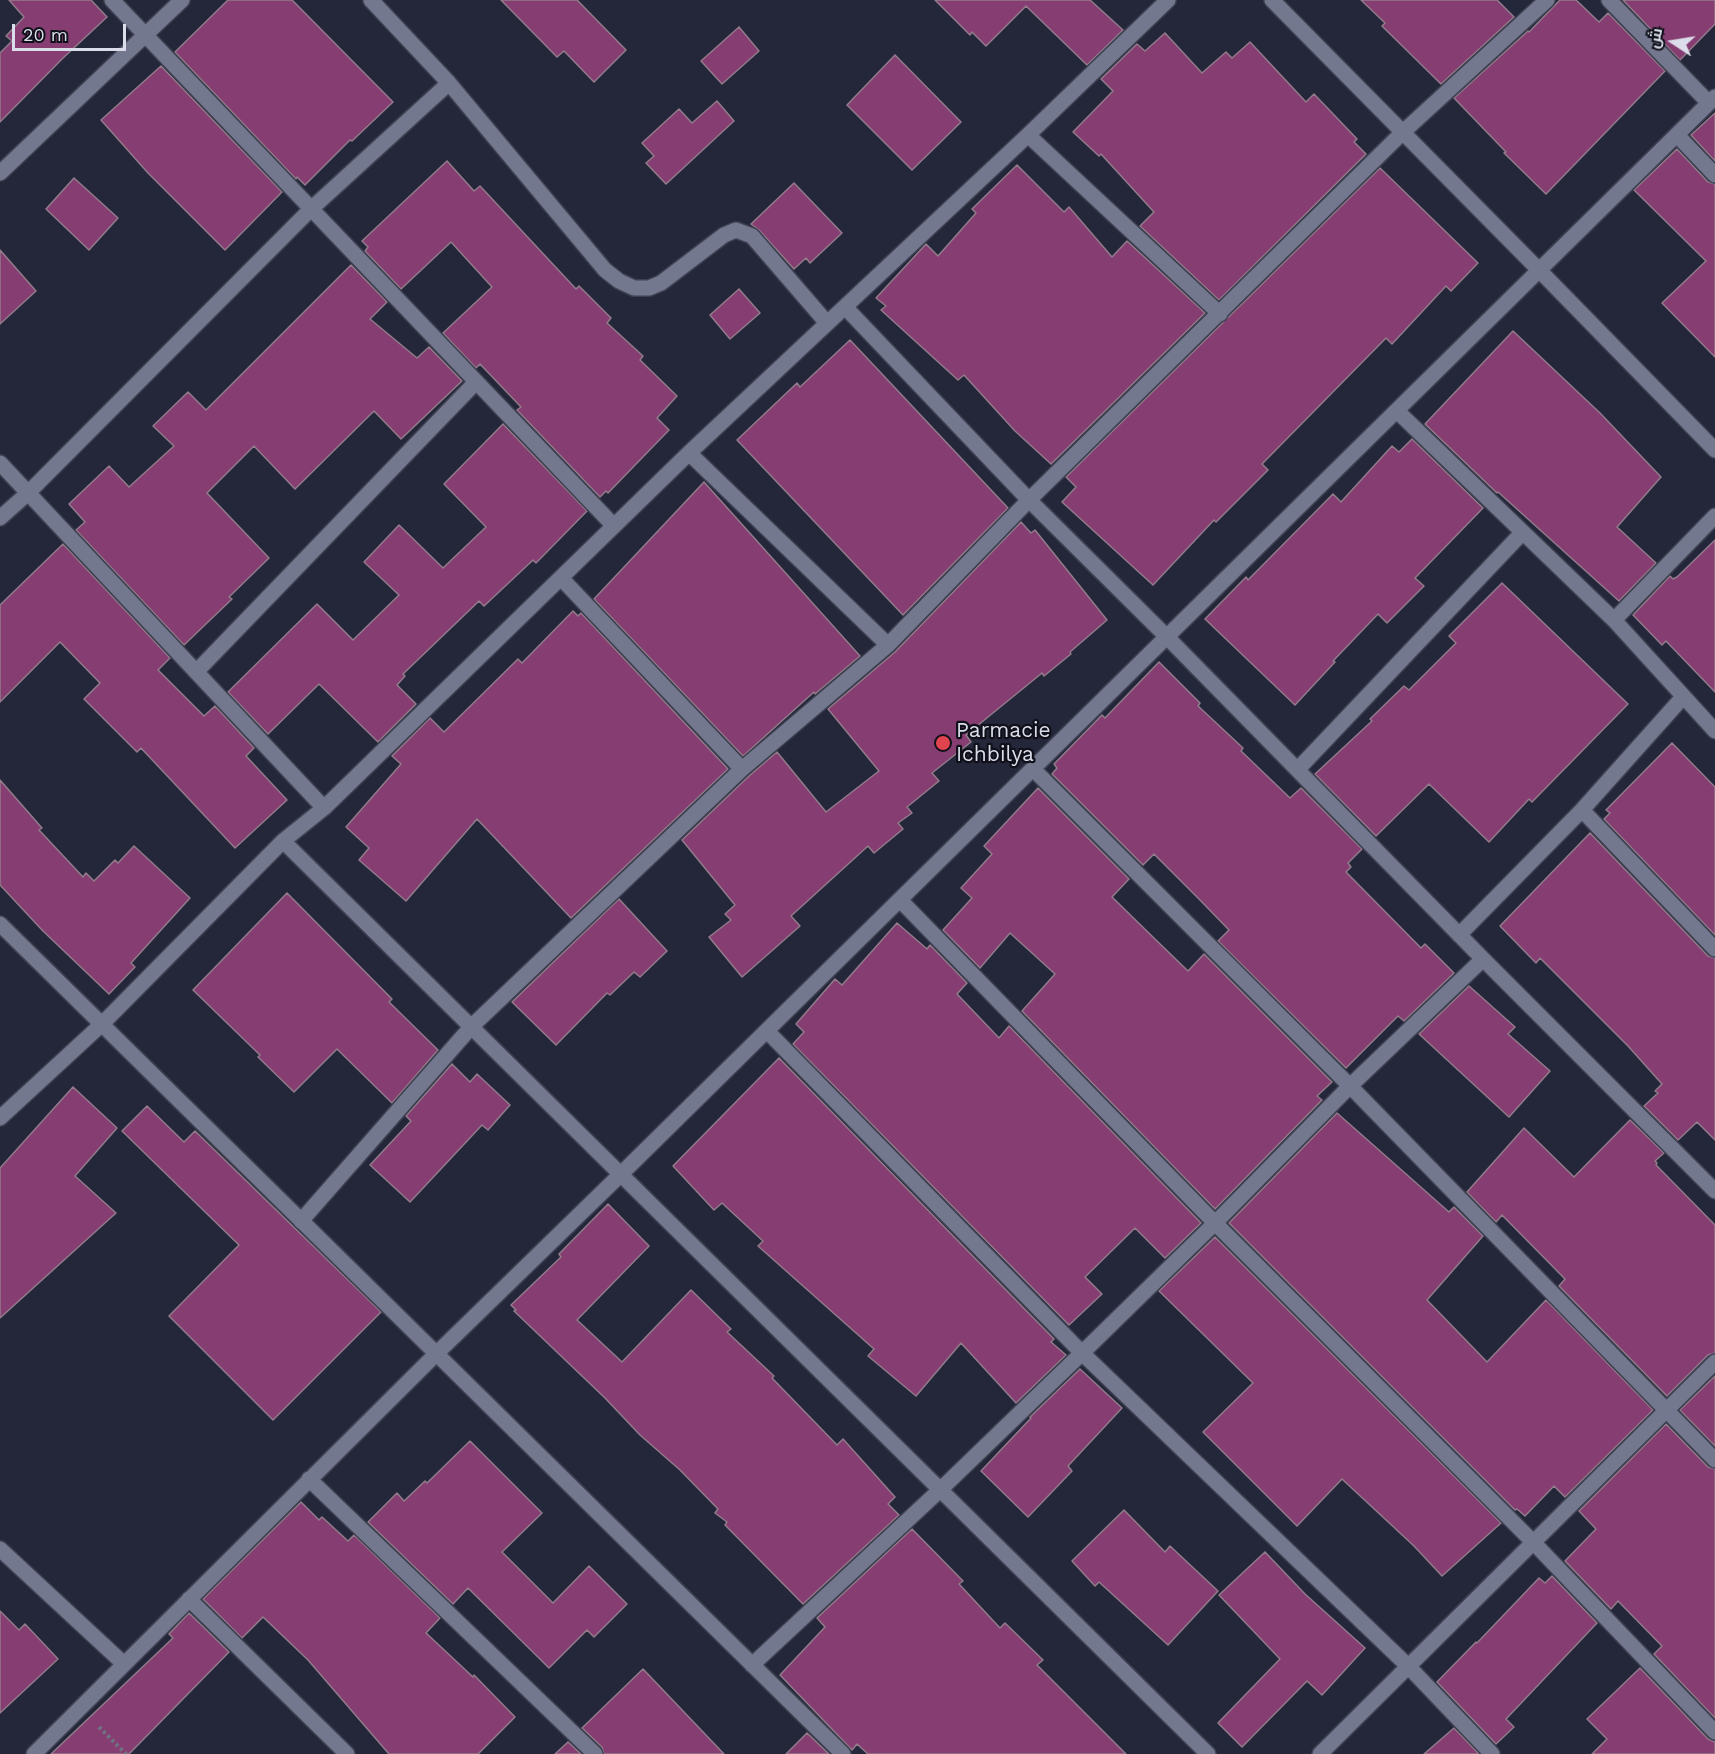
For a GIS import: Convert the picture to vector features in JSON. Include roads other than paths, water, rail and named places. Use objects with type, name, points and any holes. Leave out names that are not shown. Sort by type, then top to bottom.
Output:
[{"type":"street","points":[[112,0],[614,526]]},
{"type":"street","points":[[0,173],[182,0]]},
{"type":"street","points":[[371,0],[449,83],[605,270],[620,281],[634,288],[649,288],[661,283],[724,235],[736,230],[752,236],[827,323]]},
{"type":"street","points":[[0,1118],[102,1024],[284,841],[324,808],[689,453],[1028,135],[1168,0]]},
{"type":"street","points":[[1272,0],[1715,450]]},
{"type":"street","points":[[301,1221],[472,1026],[742,770],[888,645],[1029,500],[1403,132],[1546,0]]},
{"type":"street","points":[[34,1754],[309,1479],[1712,100],[1609,0]]},
{"type":"street","points":[[0,518],[28,493],[311,209],[449,83]]},
{"type":"street","points":[[1028,135],[1220,314]]},
{"type":"street","points":[[1677,135],[1715,175]]},
{"type":"street","points":[[845,307],[1029,500],[1715,1191]]},
{"type":"street","points":[[196,672],[477,382]]},
{"type":"street","points":[[1397,411],[1614,620],[1715,731]]},
{"type":"street","points":[[689,453],[888,645]]},
{"type":"street","points":[[0,463],[324,808]]},
{"type":"street","points":[[1614,620],[1715,516]]},
{"type":"street","points":[[1298,769],[1522,533]]},
{"type":"street","points":[[561,578],[742,770]]},
{"type":"street","points":[[1459,935],[1582,810],[1683,697]]},
{"type":"street","points":[[1033,769],[1350,1086],[1715,1460]]},
{"type":"street","points":[[1582,810],[1715,949]]},
{"type":"street","points":[[284,841],[1208,1754]]},
{"type":"street","points":[[900,900],[1215,1223],[1533,1542],[1715,1732]]},
{"type":"street","points":[[0,924],[843,1754]]},
{"type":"street","points":[[752,1665],[941,1489],[1082,1353],[1350,1086],[1483,959]]},
{"type":"street","points":[[766,1031],[1082,1353],[1408,1666],[1492,1754]]},
{"type":"street","points":[[1320,1754],[1715,1362]]},
{"type":"street","points":[[309,1479],[595,1754]]},
{"type":"street","points":[[0,1549],[124,1664]]},
{"type":"street","points":[[189,1599],[346,1754]]},
{"type":"place","name":"Parmacie Ichbilya","points":[[943,743]]}]
